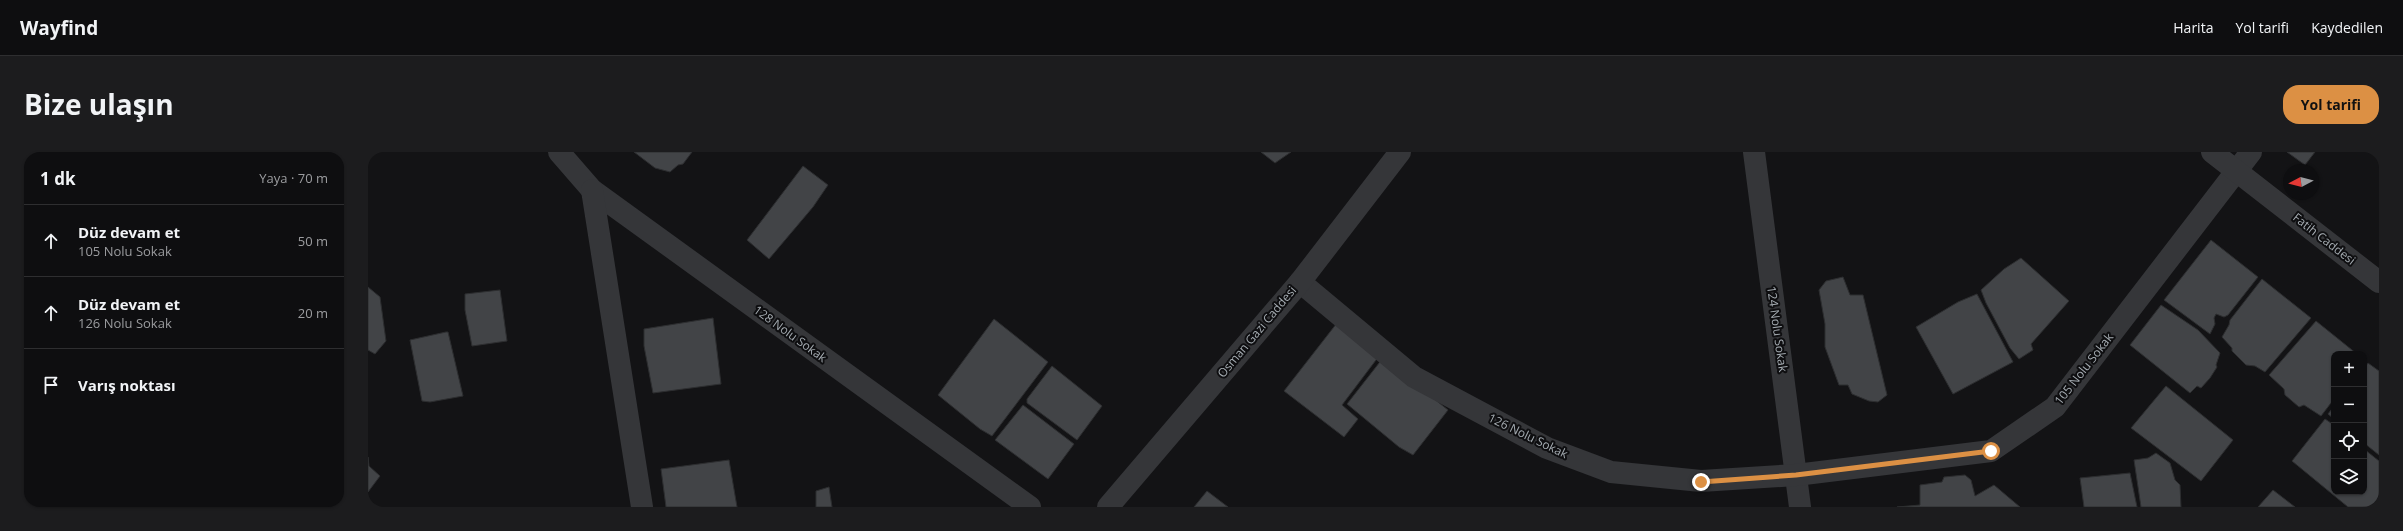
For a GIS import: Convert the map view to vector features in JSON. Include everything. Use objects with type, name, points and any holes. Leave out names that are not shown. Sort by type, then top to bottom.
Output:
[{"type":"street","name":"128 Nolu Sokak","points":[[559,152],[592,190],[1030,507]]},
{"type":"street","name":"Osman Gazi Caddesi","points":[[1108,507],[1300,282],[1400,152]]},
{"type":"street","name":"124 Nolu Sokak","points":[[1754,152],[1800,507]]},
{"type":"street","name":"Fatih Caddesi","points":[[2212,152],[2379,282]]},
{"type":"street","name":"105 Nolu Sokak","points":[[1796,475],[1991,451],[2055,407],[2252,152]]},
{"type":"street","points":[[592,190],[642,507]]},
{"type":"street","name":"126 Nolu Sokak","points":[[1300,282],[1414,377],[1547,448],[1611,472],[1701,482],[1796,475]]},
{"type":"building","points":[[634,152],[692,152],[683,164],[678,165],[670,172],[655,168]]},
{"type":"building","points":[[1261,152],[1291,152],[1275,163]]},
{"type":"building","points":[[2287,152],[2315,152],[2306,164]]},
{"type":"building","points":[[803,166],[828,185],[813,207],[769,259],[747,240]]},
{"type":"building","points":[[2211,240],[2258,277],[2228,315],[2224,317],[2216,314],[2214,318],[2215,324],[2210,334],[2164,300]]},
{"type":"building","points":[[2021,258],[2069,301],[2031,344],[2033,350],[2019,359],[2010,348],[1986,303],[1981,290],[2004,269]]},
{"type":"building","points":[[1843,277],[1850,295],[1863,295],[1887,395],[1878,402],[1869,401],[1852,394],[1848,385],[1839,385],[1825,347],[1825,324],[1819,290],[1826,281]]},
{"type":"building","points":[[2262,279],[2311,318],[2265,372],[2255,366],[2246,365],[2232,351],[2232,348],[2222,337],[2229,325],[2230,320]]},
{"type":"building","points":[[368,287],[380,297],[386,341],[375,354],[368,350]]},
{"type":"building","points":[[500,290],[507,341],[472,346],[465,310],[465,294]]},
{"type":"building","points":[[1977,294],[2013,362],[1953,394],[1916,327],[1958,302]]},
{"type":"building","points":[[2161,305],[2198,330],[2220,353],[2216,365],[2217,367],[2210,378],[2201,388],[2197,386],[2190,393],[2130,345]]},
{"type":"building","points":[[713,318],[721,384],[653,393],[644,346],[644,329]]},
{"type":"building","points":[[994,319],[1048,362],[992,436],[980,429],[938,395]]},
{"type":"building","points":[[2316,321],[2353,351],[2331,351],[2331,403],[2321,416],[2304,405],[2299,407],[2285,395],[2284,389],[2269,375]]},
{"type":"building","points":[[1337,323],[1379,356],[1342,405],[1358,419],[1344,437],[1284,391]]},
{"type":"building","points":[[448,332],[463,396],[430,402],[422,401],[410,340]]},
{"type":"building","points":[[1383,358],[1448,410],[1413,455],[1399,447],[1347,404]]},
{"type":"building","points":[[2368,363],[2379,371],[2379,455],[2367,445]]},
{"type":"building","points":[[1052,366],[1102,406],[1077,440],[1027,403],[1027,399]]},
{"type":"building","points":[[2166,386],[2233,440],[2201,481],[2131,428]]},
{"type":"building","points":[[1023,405],[1074,444],[1048,479],[995,440]]},
{"type":"building","points":[[2325,419],[2331,423],[2331,493],[2292,461]]},
{"type":"building","points":[[2367,451],[2379,461],[2379,507],[2348,507],[2333,495],[2367,495]]},
{"type":"building","points":[[2156,453],[2170,463],[2175,480],[2180,485],[2181,507],[2141,507],[2134,460],[2148,458]]},
{"type":"building","points":[[368,457],[369,466],[380,476],[368,492]]},
{"type":"building","points":[[729,460],[737,507],[666,507],[661,469]]},
{"type":"building","points":[[2130,473],[2137,507],[2084,507],[2080,478]]},
{"type":"building","points":[[1965,475],[1971,480],[1975,496],[1994,485],[2020,507],[1897,507],[1920,505],[1920,485],[1942,482],[1944,477]]},
{"type":"building","points":[[829,487],[832,507],[816,507],[816,491]]},
{"type":"building","points":[[2273,490],[2295,507],[2258,507]]},
{"type":"building","points":[[1207,491],[1228,507],[1194,507]]},
{"type":"route","points":[[1701,482],[1796,475],[1991,451]]}]
